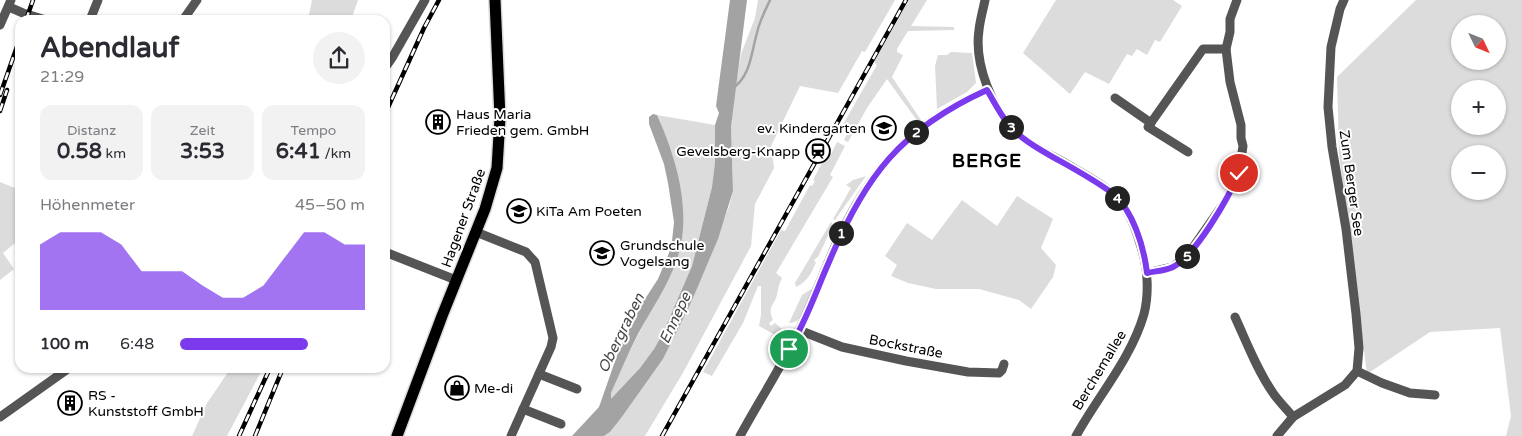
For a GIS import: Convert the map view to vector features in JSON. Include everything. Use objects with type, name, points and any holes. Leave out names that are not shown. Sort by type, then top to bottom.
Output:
[{"type":"main road","name":"Hagener Straße","points":[[397,436],[491,193],[499,156],[500,118],[496,0]]},
{"type":"street","points":[[92,15],[98,0]]},
{"type":"street","points":[[187,15],[198,0]]},
{"type":"street","points":[[390,61],[425,0]]},
{"type":"street","name":"Berchemallee","points":[[985,0],[978,30],[978,48],[987,90],[1005,120],[1017,133],[1033,145],[1079,171],[1113,194],[1121,202],[1136,228],[1145,260],[1147,273],[1144,312],[1140,326],[1128,350],[1076,436]]},
{"type":"street","points":[[1147,273],[1174,267],[1189,253],[1226,200],[1239,173],[1243,146],[1241,125],[1230,82],[1226,49],[1230,19],[1237,0]]},
{"type":"street","name":"Zum Berger See","points":[[1344,0],[1331,47],[1328,107],[1356,314],[1359,348],[1357,371]]},
{"type":"street","points":[[0,25],[10,3],[23,13],[30,15]]},
{"type":"street","points":[[1188,152],[1148,127],[1203,49],[1226,49]]},
{"type":"street","points":[[740,436],[799,330],[847,221],[883,164],[904,142],[940,114],[987,90]]},
{"type":"street","points":[[1115,98],[1151,123]]},
{"type":"street","points":[[476,232],[526,252],[535,262],[553,338],[552,347],[510,436]]},
{"type":"street","points":[[390,254],[456,280]]},
{"type":"street","points":[[1235,317],[1254,362],[1274,395],[1293,417]]},
{"type":"street","name":"Bockstraße","points":[[799,330],[842,347],[968,372],[999,373],[1004,364]]},
{"type":"street","points":[[1277,436],[1293,417],[1345,385],[1357,371],[1410,393],[1435,395]]},
{"type":"street","points":[[0,417],[61,373]]},
{"type":"street","points":[[540,374],[577,389]]},
{"type":"street","points":[[523,409],[561,424]]},
{"type":"shaded area","points":[[312,0],[358,0],[353,15],[309,15]]},
{"type":"shaded area","points":[[758,0],[895,0],[865,52],[862,51],[838,93],[800,86],[771,146],[774,168],[755,204],[751,246],[684,371],[645,436],[604,436],[610,432],[663,359],[690,305],[729,207],[733,191],[731,127],[735,88],[741,54],[755,18]]},
{"type":"shaded area","points":[[909,0],[927,0],[911,26],[954,27],[954,30],[908,31],[897,49],[897,52],[903,55],[892,77],[921,120],[918,122],[887,79],[867,108],[848,142],[844,140],[848,132],[841,128],[877,65],[874,62]]},
{"type":"shaded area","points":[[1056,0],[1173,0],[1182,6],[1160,42],[1155,40],[1147,55],[1137,49],[1132,56],[1127,54],[1109,84],[1085,72],[1070,94],[1023,53]]},
{"type":"shaded area","points":[[1416,0],[1522,0],[1522,436],[1506,436],[1511,416],[1500,328],[1430,332],[1367,374],[1339,155],[1337,77]]},
{"type":"shaded area","points":[[951,52],[972,53],[976,83],[967,92],[937,109],[935,66],[938,55],[947,55]]},
{"type":"shaded area","points":[[657,115],[715,125],[715,162],[712,187],[692,266],[662,335],[640,368],[611,400],[611,393],[626,358],[659,297],[671,270],[683,226],[660,121]]},
{"type":"shaded area","points":[[837,142],[845,146],[830,175],[833,177],[776,273],[782,278],[771,309],[773,320],[769,323],[771,326],[775,323],[782,329],[779,337],[759,326],[761,286],[758,286],[743,323],[712,376],[703,372],[781,230],[785,231],[810,185],[812,186],[815,181],[813,180],[824,159],[831,154]]},
{"type":"shaded area","points":[[866,176],[835,220],[833,219],[851,188],[846,185],[853,180]]},
{"type":"shaded area","points":[[0,182],[15,188],[15,243],[3,253],[14,269],[0,280]]},
{"type":"shaded area","points":[[1017,196],[1053,219],[1041,248],[1056,265],[1053,277],[1031,309],[1019,300],[979,289],[936,289],[908,283],[891,276],[897,265],[885,256],[907,223],[932,240],[962,200],[997,226]]},
{"type":"shaded area","points":[[831,222],[833,225],[818,257],[814,261],[816,262],[811,274],[796,287],[795,283]]},
{"type":"shaded area","points":[[813,288],[802,315],[794,322],[789,323],[802,295]]},
{"type":"shaded area","points":[[228,373],[260,373],[227,436],[192,436],[207,403]]},
{"type":"water","name":"Ennepe","points":[[730,0],[747,0],[731,127],[733,191],[718,239],[690,305],[663,359],[621,418],[610,432],[604,436],[572,436],[599,407],[620,347],[643,302],[658,279],[669,253],[674,222],[664,164],[649,124],[649,117],[653,114],[657,115],[664,131],[676,167],[683,204],[682,241],[669,279],[631,348],[611,393],[611,399],[640,368],[654,349],[692,266],[712,187],[715,162],[715,125],[719,113],[716,106]]},
{"type":"waterway","points":[[732,89],[747,71],[759,25],[770,0]]},
{"type":"railway","points":[[28,15],[33,0]]},
{"type":"railway","points":[[390,103],[424,28],[439,0]]},
{"type":"railway","points":[[662,436],[906,0]]},
{"type":"railway","points":[[0,95],[15,52]]},
{"type":"railway","points":[[0,111],[7,90]]},
{"type":"railway","points":[[239,436],[268,373]]},
{"type":"railway","points":[[255,436],[281,373]]},
{"type":"place","name":"Haus Maria Frieden gem. GmbH","points":[[438,122]]},
{"type":"place","name":"ev. Kindergarten","points":[[884,128]]},
{"type":"place","name":"Gevelsberg-Knapp","points":[[818,151]]},
{"type":"place","name":"KiTa Am Poeten","points":[[519,211]]},
{"type":"place","name":"Grundschule Vogelsang","points":[[602,253]]},
{"type":"place","name":"Me-di","points":[[457,388]]},
{"type":"place","name":"RS - Kunststoff GmbH","points":[[70,403]]},
{"type":"district","name":"BERGE","points":[[987,160]]},
{"type":"route","points":[[789,349],[851,213],[883,164],[904,142],[940,114],[964,100],[987,90],[1005,120],[1017,133],[1028,142],[1079,171],[1113,194],[1121,202],[1136,228],[1147,273],[1174,267],[1181,262],[1226,200],[1239,173]]},
{"type":"water label","name":"Obergraben","points":[[621,333]]}]
